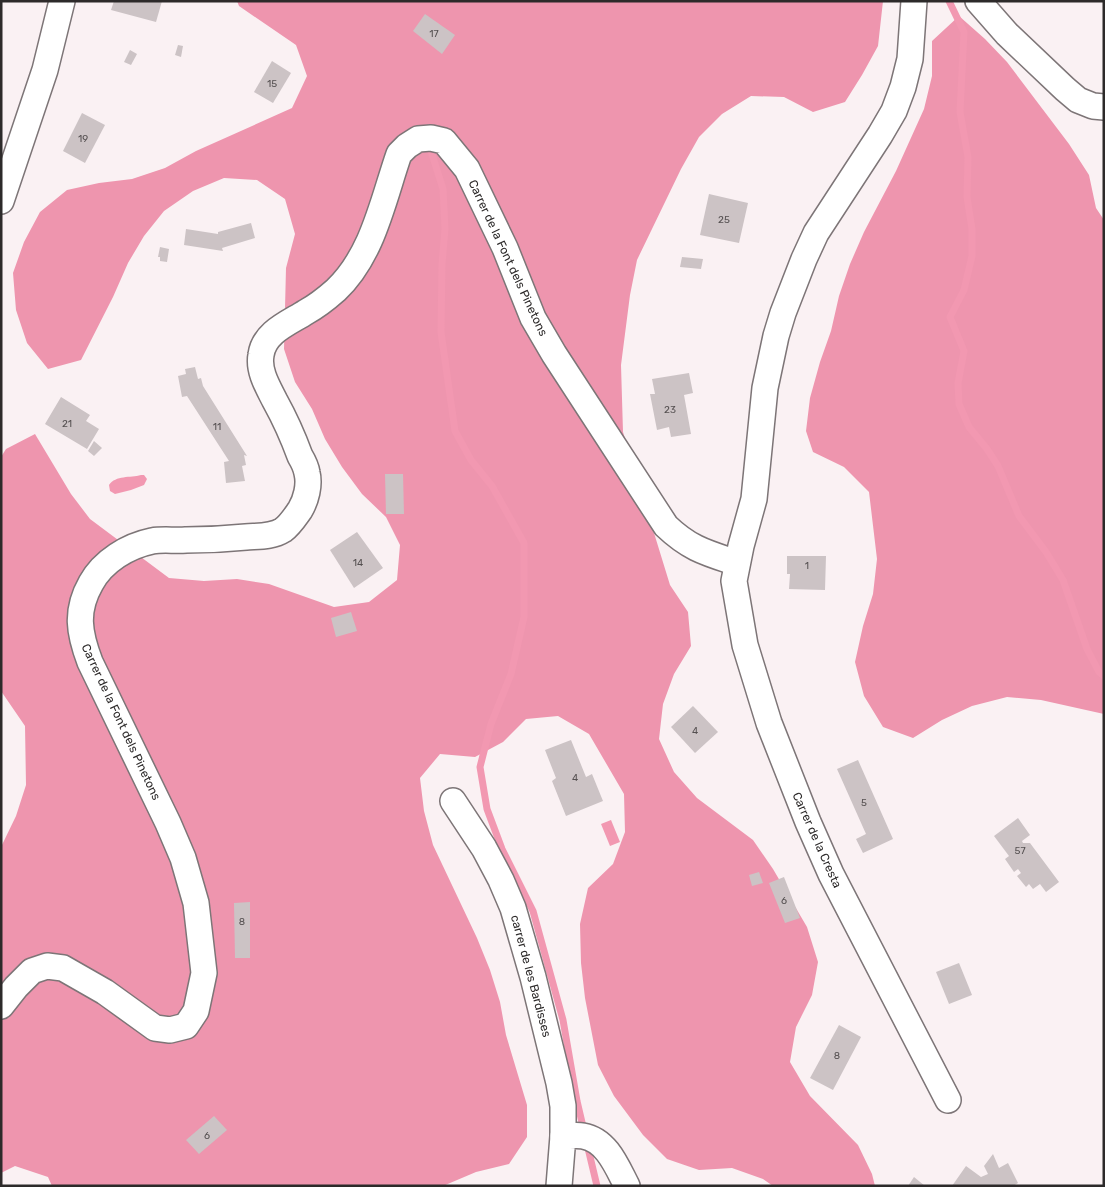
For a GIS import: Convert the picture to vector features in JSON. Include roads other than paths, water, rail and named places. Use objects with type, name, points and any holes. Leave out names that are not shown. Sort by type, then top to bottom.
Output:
[{"type":"street","points":[[1,201],[45,70],[62,1]]},
{"type":"street","name":"Carrer de la Cresta","points":[[914,1],[910,59],[903,87],[894,111],[816,233],[783,313],[772,352],[765,388],[754,499],[734,581],[745,645],[769,723],[831,874],[948,1100]]},
{"type":"street","points":[[978,1],[1007,34],[1065,90],[1078,100],[1094,106],[1104,107]]},
{"type":"street","name":"Carrer de la Font dels Pinetons","points":[[1,1006],[16,986],[32,971],[47,966],[63,968],[105,992],[156,1028],[170,1030],[186,1026],[196,1011],[204,973],[196,904],[186,867],[168,823],[90,662],[82,640],[80,621],[82,605],[94,577],[106,564],[136,545],[153,541],[229,539],[270,535],[283,530],[294,518],[303,504],[307,488],[307,474],[290,429],[267,385],[262,370],[261,355],[266,340],[274,331],[324,300],[350,274],[372,234],[399,154],[412,142],[418,139],[431,138],[444,141],[467,169],[502,241],[532,318],[604,433],[666,526],[693,548],[737,563]]},
{"type":"street","name":"carrer de les Bardisses","points":[[453,801],[484,848],[501,880],[521,934],[559,1083],[563,1106],[559,1186]]},
{"type":"street","points":[[563,1136],[584,1136],[597,1142],[610,1154],[627,1186]]},
{"type":"waterway","points":[[949,1],[964,32],[960,112],[968,157],[967,197],[972,229],[972,256],[964,290],[950,317],[964,351],[958,383],[959,404],[969,427],[998,466],[1019,516],[1046,552],[1063,580],[1087,649],[1099,672],[1104,676]]},
{"type":"waterway","points":[[431,151],[443,189],[445,229],[442,264],[441,332],[455,431],[471,460],[492,486],[524,543],[524,617],[511,674],[491,724],[480,767],[487,809],[502,849],[533,911],[563,1020],[584,1131]]},
{"type":"waterway","points":[[587,1144],[597,1186]]}]
